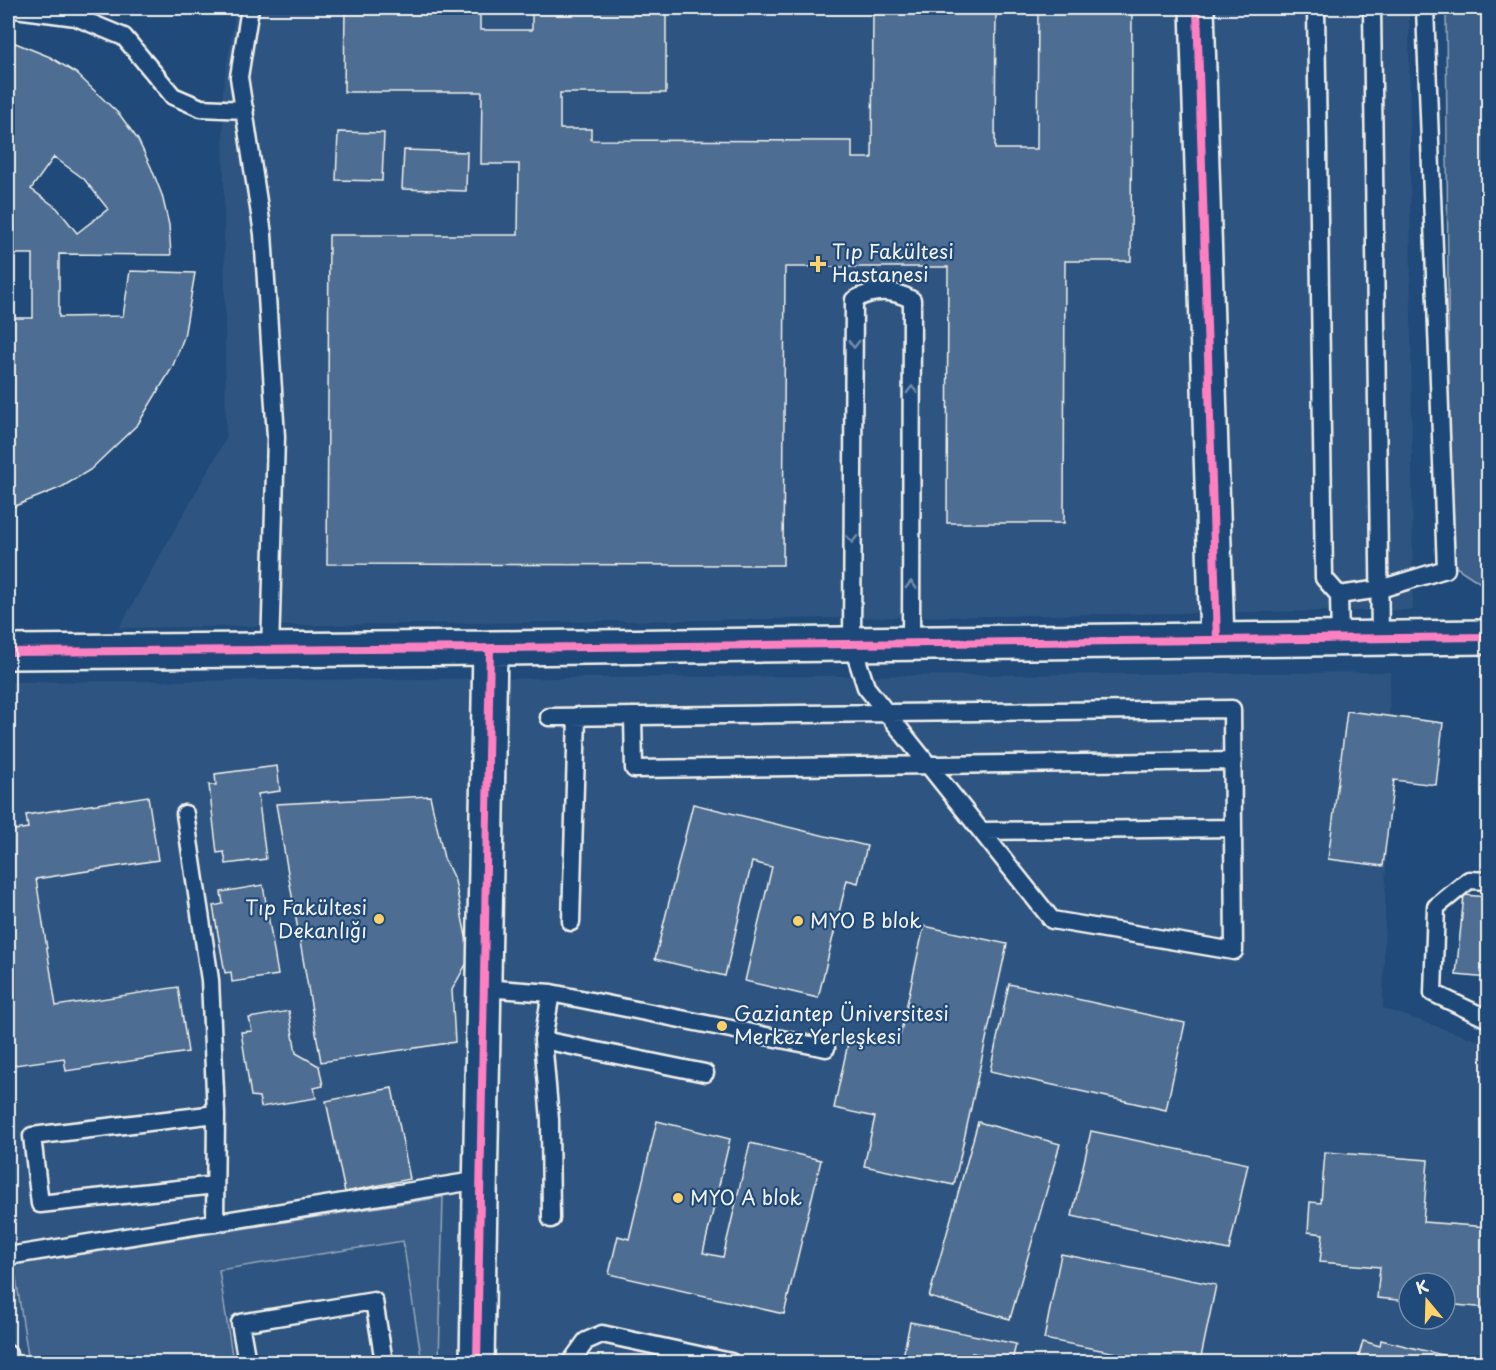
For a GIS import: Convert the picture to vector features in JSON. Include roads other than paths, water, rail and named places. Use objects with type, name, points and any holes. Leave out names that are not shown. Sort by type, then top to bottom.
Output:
[{"type":"street","points":[[1197,8],[1217,640]]},
{"type":"street","points":[[8,652],[270,652],[1340,637],[1488,637]]},
{"type":"street","points":[[477,1362],[490,648]]},
{"type":"lane","points":[[8,8],[76,16],[124,37],[173,96],[201,108],[245,110]]},
{"type":"lane","points":[[250,8],[239,77],[263,234],[276,437],[270,652]]},
{"type":"lane","points":[[1316,8],[1324,578],[1339,595],[1340,637]]},
{"type":"lane","points":[[1372,8],[1380,637]]},
{"type":"lane","points":[[1339,595],[1380,589],[1446,569],[1425,8]]},
{"type":"lane","points":[[549,717],[577,716],[633,716],[887,713],[1232,709],[1234,951],[1052,920],[928,765],[887,713],[866,687],[852,644],[854,300],[883,292],[898,294],[912,300],[910,643]]},
{"type":"lane","points":[[571,922],[577,716]]},
{"type":"lane","points":[[633,716],[634,769],[1233,761]]},
{"type":"lane","points":[[185,814],[210,980],[216,1114],[215,1223]]},
{"type":"lane","points":[[981,831],[1233,828]]},
{"type":"lane","points":[[1488,880],[1469,880],[1436,907],[1433,993],[1488,1019]]},
{"type":"lane","points":[[483,988],[551,993],[826,1048]]},
{"type":"lane","points":[[551,993],[543,1040],[550,1120],[551,1219]]},
{"type":"lane","points":[[543,1040],[705,1073]]},
{"type":"lane","points":[[215,1185],[40,1204],[32,1136],[216,1114]]},
{"type":"lane","points":[[8,1256],[480,1180]]},
{"type":"lane","points":[[247,1362],[240,1323],[374,1301],[384,1362]]},
{"type":"lane","points":[[571,1362],[586,1341],[602,1334],[730,1362]]},
{"type":"lane","points":[[8,1354],[9,1362]]},
{"type":"place","name":"Tıp Fakültesi Hastanesi","points":[[818,264]]},
{"type":"place","name":"Tıp Fakültesi Dekanlığı","points":[[379,919]]},
{"type":"place","name":"MYO B blok","points":[[798,921]]},
{"type":"place","name":"Gaziantep Üniversitesi Merkez Yerleşkesi","points":[[722,1026]]},
{"type":"place","name":"MYO A blok","points":[[678,1198]]}]
